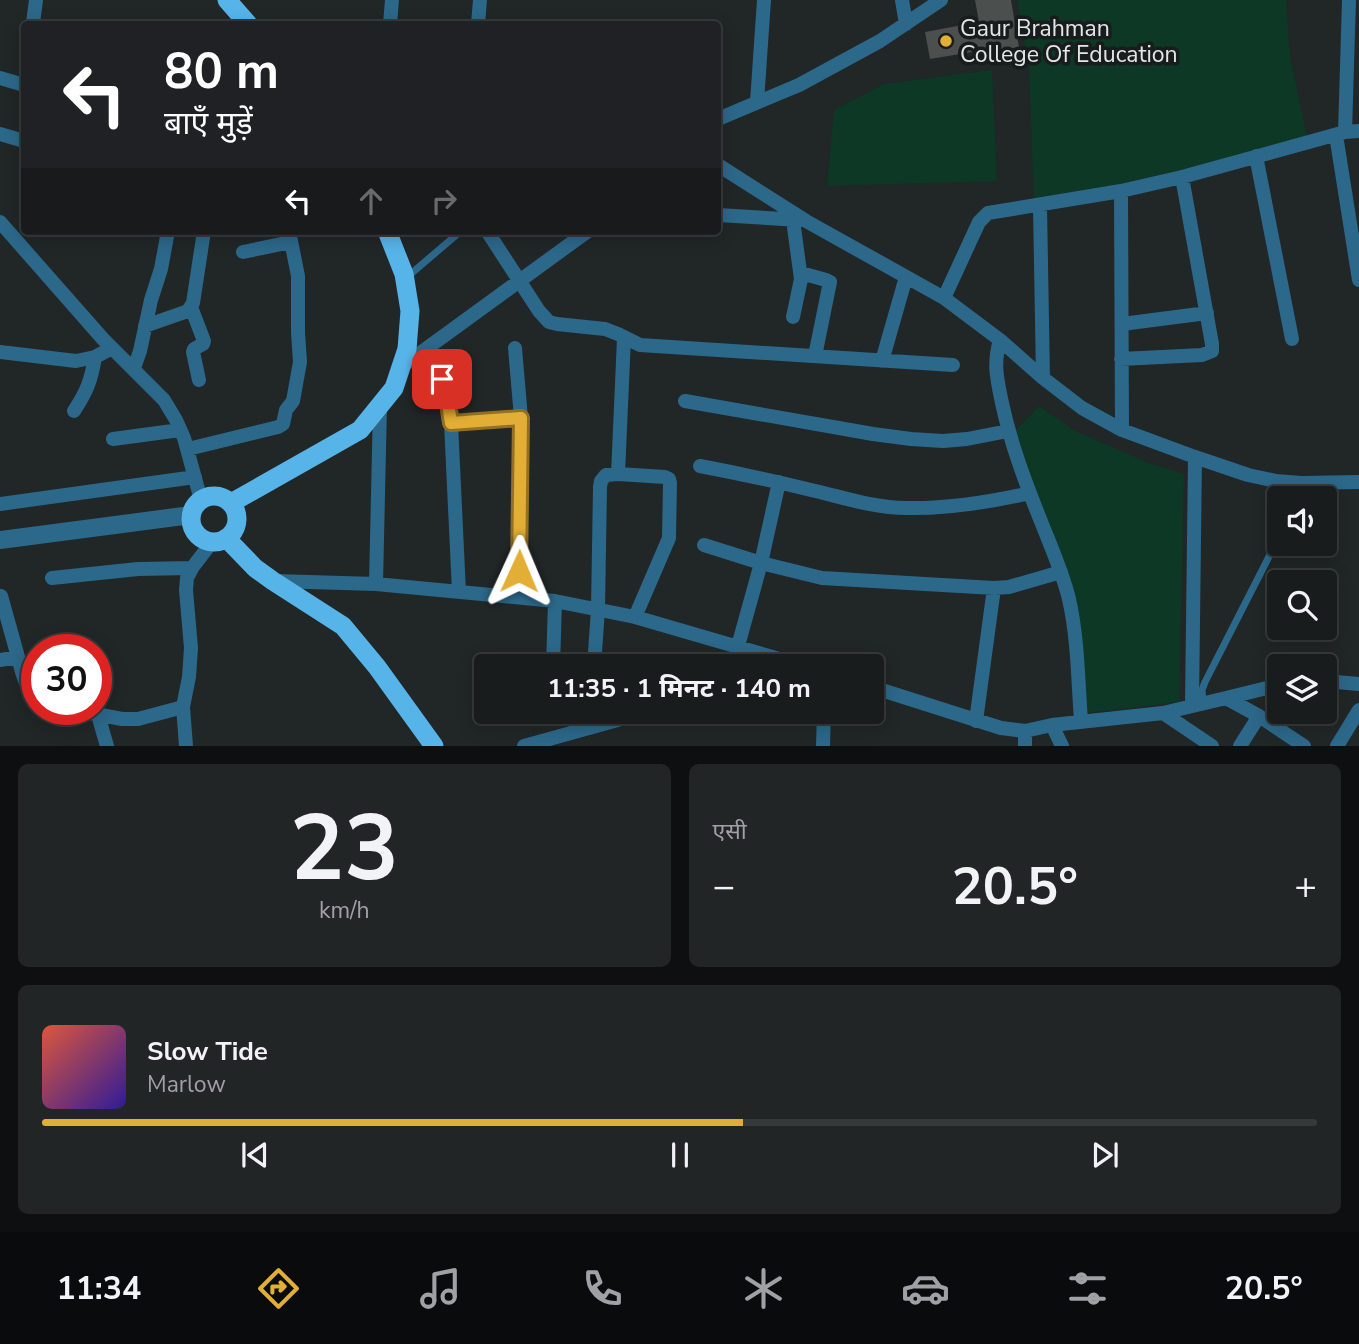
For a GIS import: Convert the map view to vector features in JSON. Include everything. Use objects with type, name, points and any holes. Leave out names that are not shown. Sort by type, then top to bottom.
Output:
[{"type":"highway","points":[[227,0],[245,21]]},
{"type":"highway","points":[[231,503],[359,430],[394,388],[408,362],[410,311],[404,279],[388,235]]},
{"type":"highway","points":[[219,540],[234,530],[237,523],[235,509],[226,499],[207,496],[196,507],[192,526],[200,537],[219,540],[273,581],[343,625],[434,746]]},
{"type":"street","points":[[33,21],[36,0]]},
{"type":"street","points":[[390,21],[392,0]]},
{"type":"street","points":[[478,21],[480,0]]},
{"type":"street","points":[[757,102],[764,0]]},
{"type":"street","points":[[902,0],[906,24]]},
{"type":"street","points":[[721,118],[799,85],[880,41],[941,0]]},
{"type":"street","points":[[1349,0],[1347,133],[1359,280]]},
{"type":"street","points":[[0,78],[21,84]]},
{"type":"street","points":[[944,298],[979,222],[993,211],[1121,191],[1347,133]]},
{"type":"street","points":[[0,134],[21,140]]},
{"type":"street","points":[[1256,156],[1292,339]]},
{"type":"street","points":[[721,167],[799,220],[944,298],[1082,408],[1122,430],[1248,475],[1301,483],[1359,482]]},
{"type":"street","points":[[1121,359],[1207,354],[1212,351],[1182,177]]},
{"type":"street","points":[[1121,191],[1122,430]]},
{"type":"street","points":[[1040,205],[1043,378]]},
{"type":"street","points":[[721,215],[799,220]]},
{"type":"street","points":[[793,317],[801,286],[799,220]]},
{"type":"street","points":[[0,222],[113,348],[164,400],[188,450],[195,477],[196,507],[0,540]]},
{"type":"street","points":[[134,368],[151,300],[162,269],[167,235]]},
{"type":"street","points":[[199,380],[193,352],[204,341],[191,307],[203,235]]},
{"type":"street","points":[[490,235],[539,312],[549,322],[605,330],[640,345],[953,365]]},
{"type":"street","points":[[459,592],[451,423],[444,381],[439,378],[429,381],[422,378],[408,362],[583,235]]},
{"type":"street","points":[[188,450],[278,427],[283,424],[286,410],[293,401],[300,362],[298,276],[290,236],[270,247],[243,252]]},
{"type":"street","points":[[801,273],[829,280],[830,285],[815,356]]},
{"type":"street","points":[[882,361],[906,277]]},
{"type":"street","points":[[145,326],[188,311],[191,307]]},
{"type":"street","points":[[1122,324],[1207,313]]},
{"type":"street","points":[[618,474],[624,338]]},
{"type":"street","points":[[1000,340],[996,354],[996,372],[1009,431],[1069,600],[1081,721]]},
{"type":"street","points":[[0,352],[86,360],[113,348]]},
{"type":"street","points":[[516,348],[521,418],[519,597]]},
{"type":"street","points":[[74,411],[87,390],[95,357]]},
{"type":"street","points":[[685,401],[911,439],[967,439],[1009,431]]},
{"type":"street","points":[[376,584],[380,405]]},
{"type":"street","points":[[451,423],[521,418]]},
{"type":"street","points":[[113,439],[180,430]]},
{"type":"street","points":[[1195,457],[1198,705]]},
{"type":"street","points":[[700,466],[879,506],[939,507],[1030,493]]},
{"type":"street","points":[[595,654],[600,487],[606,475],[664,477],[670,482],[669,538],[635,617]]},
{"type":"street","points":[[0,504],[195,477]]},
{"type":"street","points":[[738,646],[761,563],[779,482]]},
{"type":"street","points":[[186,746],[183,707],[191,648],[187,578],[192,568],[219,540]]},
{"type":"street","points":[[704,545],[822,578],[994,588],[1009,587],[1061,572]]},
{"type":"street","points":[[52,578],[138,569],[192,568]]},
{"type":"street","points":[[273,581],[376,584],[555,601],[635,617],[764,654]]},
{"type":"street","points":[[976,721],[994,588]]},
{"type":"street","points":[[1,596],[5,630],[21,670]]},
{"type":"street","points":[[553,654],[555,601]]},
{"type":"street","points":[[0,660],[18,657]]},
{"type":"street","points":[[1337,682],[1359,684]]},
{"type":"street","points":[[884,691],[1025,738],[1052,725],[1163,713],[1267,688]]},
{"type":"street","points":[[1226,698],[1304,746]]},
{"type":"street","points":[[112,717],[138,719],[183,707]]},
{"type":"street","points":[[1337,746],[1359,711]]},
{"type":"street","points":[[1163,713],[1212,746]]},
{"type":"street","points":[[1240,746],[1259,716]]},
{"type":"street","points":[[524,746],[582,724]]},
{"type":"street","points":[[823,746],[824,724]]},
{"type":"street","points":[[101,725],[107,746]]},
{"type":"street","points":[[1052,725],[1060,744]]},
{"type":"lane","points":[[404,279],[456,235]]},
{"type":"lane","points":[[1198,705],[1205,682],[1269,556]]},
{"type":"green space","points":[[1017,0],[1286,0],[1290,56],[1307,138],[1108,188],[1034,201],[1029,67]]},
{"type":"green space","points":[[992,70],[997,181],[827,186],[834,110],[884,84]]},
{"type":"green space","points":[[1039,406],[1075,431],[1149,463],[1184,474],[1179,702],[1087,713],[1077,609],[1015,431]]},
{"type":"building","points":[[975,0],[1011,0],[1019,47],[930,59],[925,32],[979,22]]},
{"type":"place","name":"Gaur Brahman College Of Education","points":[[946,41]]},
{"type":"route","points":[[442,379],[451,423],[521,418],[519,571]]}]
